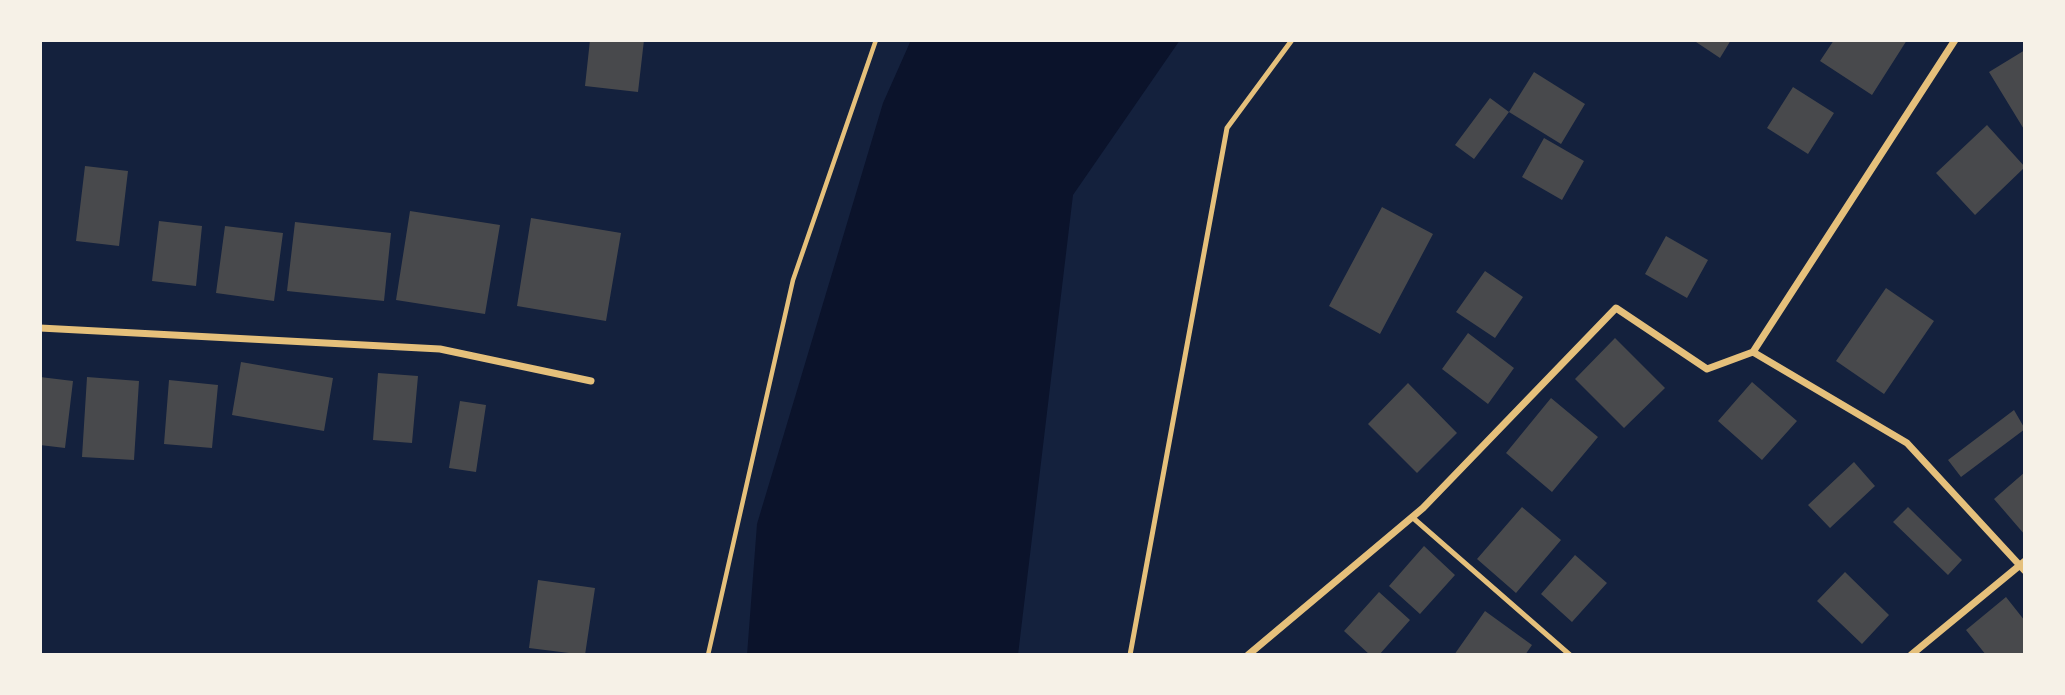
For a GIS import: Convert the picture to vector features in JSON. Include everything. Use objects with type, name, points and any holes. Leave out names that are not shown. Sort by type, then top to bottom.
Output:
[{"type":"street","points":[[1248,655],[1412,517],[1616,308],[1707,369],[1753,352],[1955,40]]},
{"type":"street","points":[[40,328],[440,349],[591,382]]},
{"type":"street","points":[[1753,352],[1907,443],[2023,565],[1911,655]]},
{"type":"lane","points":[[1130,655],[1227,128],[1292,40]]},
{"type":"lane","points":[[1412,517],[1570,655]]},
{"type":"path","points":[[708,655],[793,280],[876,40]]},
{"type":"water","points":[[911,40],[1180,40],[1073,195],[1018,655],[747,655],[757,524],[883,103]]},
{"type":"building","points":[[590,40],[644,40],[638,92],[585,86]]},
{"type":"building","points":[[1693,40],[1731,40],[1720,58]]},
{"type":"building","points":[[1834,40],[1907,40],[1872,95],[1820,61]]},
{"type":"building","points":[[2025,50],[2025,131],[1989,72]]},
{"type":"building","points":[[1534,72],[1585,104],[1561,144],[1509,112]]},
{"type":"building","points":[[1793,87],[1834,113],[1808,154],[1767,128]]},
{"type":"building","points":[[1490,98],[1509,112],[1474,159],[1455,145]]},
{"type":"building","points":[[1987,125],[2025,167],[1975,215],[1936,173]]},
{"type":"building","points":[[1544,138],[1584,161],[1562,200],[1522,177]]},
{"type":"building","points":[[85,166],[128,171],[119,246],[76,241]]},
{"type":"building","points":[[1382,207],[1433,234],[1380,334],[1329,306]]},
{"type":"building","points":[[410,211],[500,225],[485,314],[396,300]]},
{"type":"building","points":[[531,218],[621,233],[606,321],[517,306]]},
{"type":"building","points":[[159,221],[202,226],[196,286],[152,281]]},
{"type":"building","points":[[295,222],[391,233],[384,301],[287,291]]},
{"type":"building","points":[[225,226],[283,233],[274,301],[216,293]]},
{"type":"building","points":[[1666,236],[1708,260],[1687,298],[1645,274]]},
{"type":"building","points":[[1485,271],[1523,297],[1495,338],[1456,312]]},
{"type":"building","points":[[1886,288],[1934,321],[1884,394],[1836,361]]},
{"type":"building","points":[[1468,333],[1514,368],[1488,404],[1442,369]]},
{"type":"building","points":[[1615,338],[1665,388],[1624,428],[1575,379]]},
{"type":"building","points":[[241,362],[333,378],[324,431],[232,415]]},
{"type":"building","points":[[378,373],[418,376],[412,443],[373,440]]},
{"type":"building","points":[[40,377],[73,381],[65,448],[40,445]]},
{"type":"building","points":[[87,377],[139,381],[134,460],[82,457]]},
{"type":"building","points":[[169,380],[218,385],[212,448],[164,444]]},
{"type":"building","points":[[1752,382],[1797,421],[1762,460],[1718,421]]},
{"type":"building","points":[[1408,383],[1457,433],[1417,473],[1368,424]]},
{"type":"building","points":[[1551,398],[1598,437],[1552,492],[1506,453]]},
{"type":"building","points":[[460,401],[486,405],[476,472],[449,468]]},
{"type":"building","points":[[2014,410],[2025,429],[1961,477],[1948,460]]},
{"type":"building","points":[[1854,462],[1875,486],[1830,528],[1808,505]]},
{"type":"building","points":[[2025,472],[2025,535],[1994,499]]},
{"type":"building","points":[[1522,507],[1561,540],[1516,593],[1477,559]]},
{"type":"building","points":[[1908,507],[1962,560],[1948,575],[1893,522]]},
{"type":"building","points":[[1424,546],[1455,575],[1420,614],[1389,586]]},
{"type":"building","points":[[1575,555],[1607,583],[1572,622],[1541,594]]},
{"type":"building","points":[[1845,572],[1889,615],[1862,644],[1817,601]]},
{"type":"building","points":[[538,580],[595,588],[585,655],[529,648]]},
{"type":"building","points":[[1379,592],[1410,620],[1379,655],[1370,655],[1344,631]]},
{"type":"building","points":[[2006,597],[2025,621],[2025,655],[1986,655],[1966,630]]},
{"type":"building","points":[[1485,611],[1532,645],[1525,655],[1454,655]]}]
